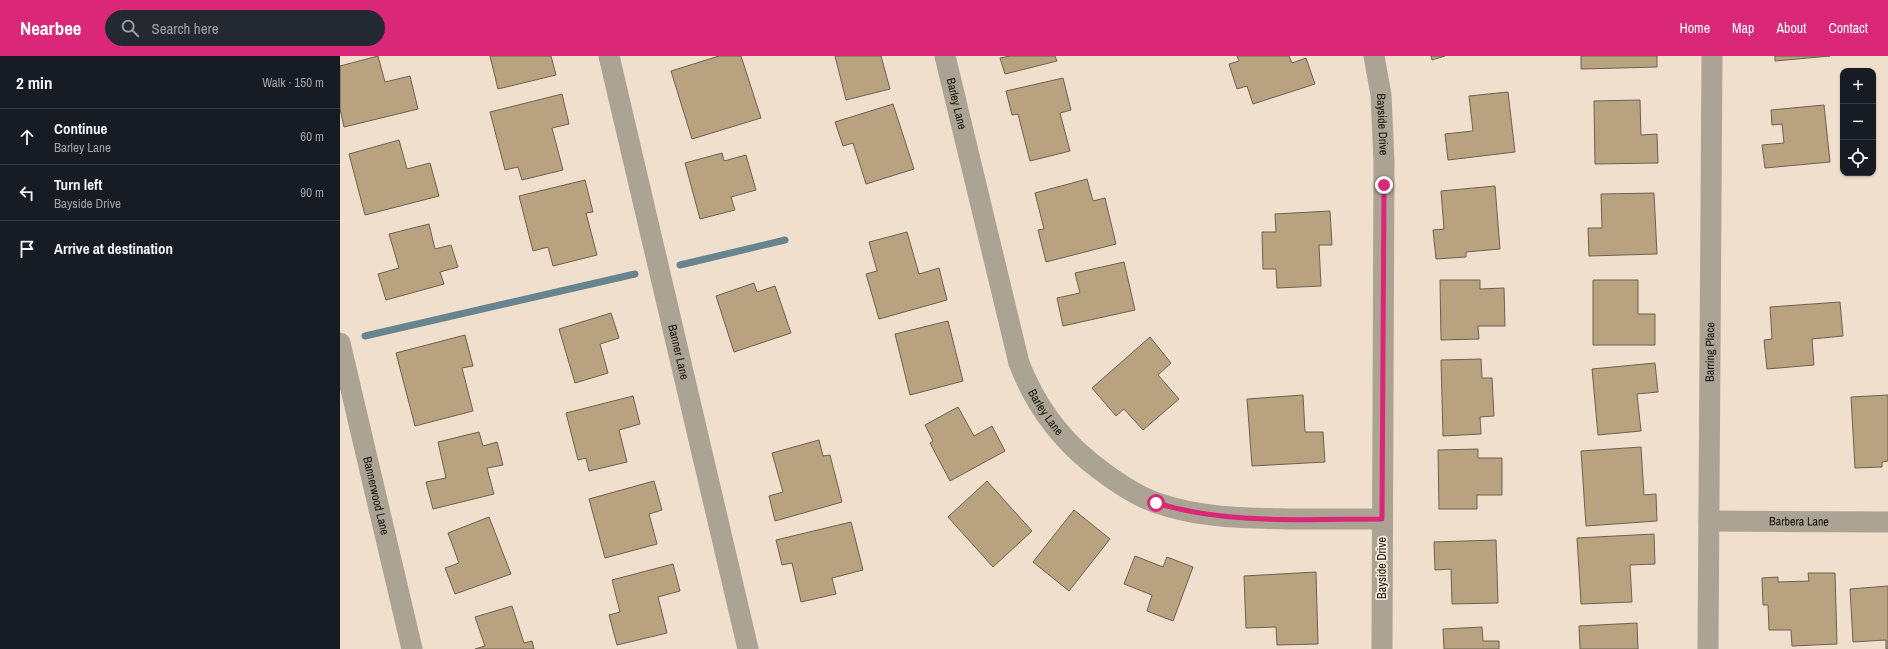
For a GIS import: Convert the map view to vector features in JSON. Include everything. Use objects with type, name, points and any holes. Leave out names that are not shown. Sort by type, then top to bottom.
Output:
[{"type":"street","name":"Banner Lane","points":[[609,56],[748,649]]},
{"type":"street","name":"Barley Lane","points":[[945,56],[1019,363],[1030,390],[1048,418],[1071,445],[1104,473],[1123,486],[1142,497],[1179,510],[1208,515],[1244,518],[1382,519]]},
{"type":"street","name":"Bayside Drive","points":[[1374,56],[1381,95],[1384,161],[1382,649]]},
{"type":"street","name":"Barring Place","points":[[1708,649],[1712,56]]},
{"type":"street","name":"Bannerwood Lane","points":[[340,344],[412,649]]},
{"type":"street","name":"Barbera Lane","points":[[1709,521],[1888,522]]},
{"type":"building","points":[[378,56],[385,82],[410,76],[418,109],[344,127],[340,109],[340,66]]},
{"type":"building","points":[[490,56],[551,56],[556,75],[498,89]]},
{"type":"building","points":[[719,56],[741,56],[761,118],[692,139],[671,71]]},
{"type":"building","points":[[835,56],[881,56],[890,89],[846,100]]},
{"type":"building","points":[[1010,56],[1055,56],[1057,61],[1005,74],[1000,58]]},
{"type":"building","points":[[1237,56],[1289,56],[1292,63],[1306,58],[1315,84],[1253,104],[1247,86],[1237,89],[1229,64],[1239,61]]},
{"type":"building","points":[[1431,56],[1445,56],[1432,60]]},
{"type":"building","points":[[1581,56],[1657,56],[1657,67],[1581,69]]},
{"type":"building","points":[[1775,56],[1830,56],[1775,61]]},
{"type":"building","points":[[1063,78],[1071,110],[1060,113],[1070,151],[1030,161],[1018,114],[1012,115],[1006,91]]},
{"type":"building","points":[[1508,92],[1515,152],[1448,160],[1445,134],[1473,131],[1469,96]]},
{"type":"building","points":[[562,94],[569,124],[552,128],[563,170],[522,180],[518,167],[505,170],[490,112]]},
{"type":"building","points":[[1640,100],[1641,135],[1657,134],[1658,163],[1595,164],[1594,101]]},
{"type":"building","points":[[893,104],[914,169],[866,184],[853,143],[843,146],[835,122]]},
{"type":"building","points":[[1824,105],[1830,162],[1765,168],[1762,145],[1784,143],[1782,124],[1772,125],[1771,110]]},
{"type":"building","points":[[399,140],[407,169],[430,163],[439,196],[365,215],[349,154]]},
{"type":"building","points":[[722,153],[724,161],[746,155],[756,190],[731,197],[735,210],[700,219],[685,163]]},
{"type":"building","points":[[1087,179],[1093,201],[1105,198],[1116,244],[1046,262],[1038,230],[1044,229],[1035,193]]},
{"type":"building","points":[[585,180],[593,212],[586,213],[597,255],[553,266],[548,247],[533,251],[519,196]]},
{"type":"building","points":[[1495,186],[1500,249],[1466,252],[1466,257],[1436,259],[1433,230],[1444,229],[1441,191]]},
{"type":"building","points":[[1654,193],[1657,254],[1589,256],[1588,228],[1602,228],[1601,194]]},
{"type":"building","points":[[1330,211],[1332,245],[1319,245],[1321,286],[1277,288],[1276,269],[1263,269],[1262,232],[1276,232],[1275,214]]},
{"type":"building","points":[[429,224],[435,249],[451,245],[458,267],[440,272],[444,284],[386,300],[378,274],[399,268],[389,234]]},
{"type":"building","points":[[907,232],[919,274],[939,268],[947,300],[879,319],[866,274],[877,271],[869,242]]},
{"type":"building","points":[[1124,262],[1135,310],[1063,326],[1057,298],[1080,293],[1075,273]]},
{"type":"building","points":[[1440,280],[1480,280],[1480,289],[1504,288],[1505,326],[1478,326],[1479,339],[1441,340]]},
{"type":"building","points":[[1593,280],[1638,280],[1638,314],[1655,314],[1655,345],[1593,345]]},
{"type":"building","points":[[754,283],[757,292],[775,286],[791,333],[734,352],[716,296]]},
{"type":"building","points":[[1840,302],[1843,336],[1812,339],[1814,365],[1767,369],[1764,340],[1772,339],[1770,307]]},
{"type":"building","points":[[611,313],[619,338],[600,344],[608,373],[575,383],[559,329]]},
{"type":"building","points":[[948,321],[963,381],[910,395],[895,334]]},
{"type":"building","points":[[465,335],[473,366],[462,368],[473,411],[415,426],[396,353]]},
{"type":"building","points":[[1150,337],[1171,363],[1158,375],[1179,399],[1143,430],[1124,409],[1116,416],[1092,388]]},
{"type":"building","points":[[1481,359],[1482,378],[1492,378],[1494,416],[1480,417],[1481,434],[1443,436],[1441,360]]},
{"type":"building","points":[[1655,363],[1658,392],[1637,394],[1641,431],[1598,435],[1592,369]]},
{"type":"building","points":[[1303,395],[1305,432],[1323,432],[1325,462],[1252,466],[1247,399]]},
{"type":"building","points":[[1888,395],[1888,461],[1882,462],[1882,467],[1855,468],[1851,397]]},
{"type":"building","points":[[633,396],[640,424],[619,430],[627,462],[589,471],[586,458],[578,460],[566,413]]},
{"type":"building","points":[[958,407],[974,436],[992,426],[1005,451],[950,481],[930,443],[933,441],[925,425]]},
{"type":"building","points":[[479,432],[483,446],[497,442],[503,465],[487,468],[494,494],[433,509],[426,482],[446,478],[438,442]]},
{"type":"building","points":[[819,440],[823,456],[830,455],[842,502],[775,521],[769,496],[783,492],[772,453]]},
{"type":"building","points":[[1641,447],[1644,495],[1656,494],[1657,521],[1586,526],[1581,451]]},
{"type":"building","points":[[1478,449],[1478,458],[1502,458],[1502,495],[1477,495],[1477,509],[1439,509],[1438,450]]},
{"type":"building","points":[[654,481],[662,510],[649,514],[657,544],[605,558],[589,499]]},
{"type":"building","points":[[987,481],[1032,531],[993,567],[948,517]]},
{"type":"building","points":[[1074,510],[1110,539],[1069,591],[1033,562]]},
{"type":"building","points":[[489,517],[511,574],[455,594],[445,568],[459,563],[448,533]]},
{"type":"building","points":[[851,522],[863,570],[832,578],[836,594],[801,602],[792,563],[782,565],[776,540]]},
{"type":"building","points":[[1654,534],[1655,564],[1630,565],[1632,602],[1581,604],[1577,538]]},
{"type":"building","points":[[1496,540],[1498,603],[1452,604],[1451,569],[1435,570],[1434,542]]},
{"type":"building","points":[[1135,556],[1163,567],[1167,557],[1193,567],[1173,621],[1147,611],[1152,595],[1124,584]]},
{"type":"building","points":[[673,564],[680,591],[658,597],[667,633],[617,645],[609,615],[620,612],[612,580]]},
{"type":"building","points":[[1316,572],[1318,644],[1277,645],[1276,627],[1246,628],[1244,576]]},
{"type":"building","points":[[1808,573],[1835,573],[1837,644],[1792,646],[1791,630],[1769,630],[1768,605],[1763,605],[1762,578],[1778,577],[1778,582],[1809,581]]},
{"type":"building","points":[[1888,586],[1888,649],[1886,649],[1886,640],[1853,642],[1850,589]]},
{"type":"building","points":[[512,606],[524,643],[532,641],[534,649],[475,649],[485,646],[475,617]]},
{"type":"building","points":[[1637,623],[1638,649],[1580,649],[1579,626]]},
{"type":"building","points":[[1482,627],[1483,641],[1499,641],[1499,649],[1444,649],[1443,629]]},
{"type":"waterway","points":[[680,265],[785,240]]},
{"type":"waterway","points":[[365,336],[635,274]]},
{"type":"route","points":[[1156,503],[1190,512],[1226,517],[1382,519],[1384,185]]}]
